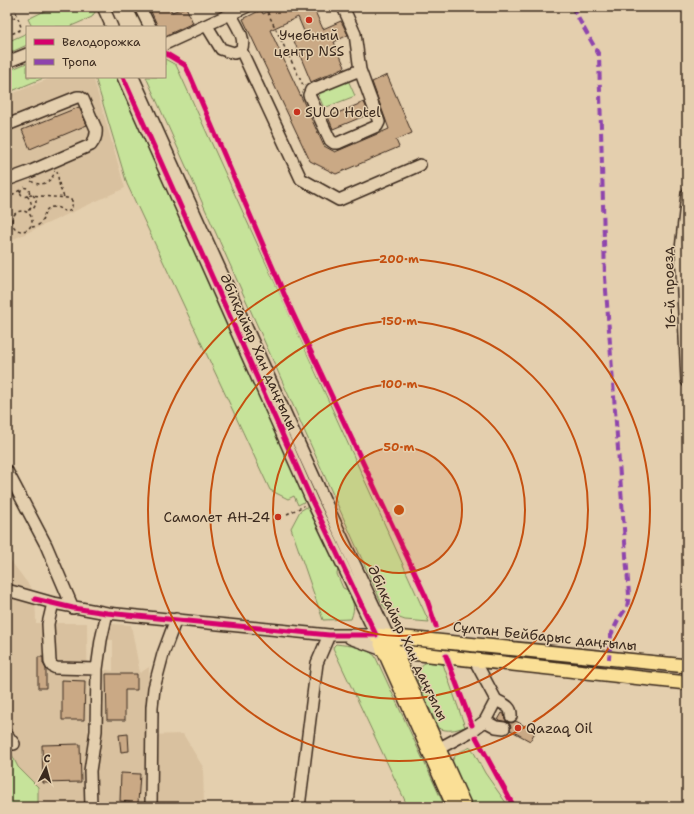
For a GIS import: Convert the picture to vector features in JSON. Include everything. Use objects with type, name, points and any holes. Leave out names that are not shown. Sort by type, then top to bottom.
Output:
[{"type":"main road","name":"Әбілқайыр Хан даңғылы","points":[[382,635],[438,748],[465,807]]},
{"type":"main road","name":"Сұлтан Бейбарыс даңғылы","points":[[382,635],[687,666]]},
{"type":"main road","name":"Әбілқайыр Хан даңғылы","points":[[389,650],[454,807]]},
{"type":"main road","points":[[389,650],[687,683]]},
{"type":"street","points":[[103,7],[112,26]]},
{"type":"street","points":[[140,7],[150,26]]},
{"type":"street","points":[[166,44],[246,7]]},
{"type":"street","points":[[343,7],[355,34],[360,70],[379,118],[379,122],[377,126],[338,143],[334,143],[330,140],[309,95],[312,90],[360,70]]},
{"type":"street","points":[[231,15],[243,40],[241,50],[301,179],[339,200],[420,165]]},
{"type":"street","points":[[207,26],[221,49],[234,53],[241,50]]},
{"type":"street","points":[[7,62],[26,54]]},
{"type":"street","name":"Әбілқайыр Хан даңғылы","points":[[123,78],[312,501],[382,635]]},
{"type":"street","name":"Әбілқайыр Хан даңғылы","points":[[133,78],[324,499],[382,635]]},
{"type":"street","points":[[7,125],[80,97],[83,99],[97,134],[95,141],[91,145],[7,180]]},
{"type":"street","name":"16-й проезд","points":[[687,194],[685,225],[681,249],[687,382]]},
{"type":"street","points":[[7,471],[46,545],[73,608]]},
{"type":"street","points":[[7,590],[35,599],[73,608],[107,613],[329,635],[382,635]]},
{"type":"street","points":[[53,603],[48,624],[50,662],[52,666],[56,668],[97,669]]},
{"type":"street","points":[[91,807],[90,771],[96,730],[97,669],[107,613]]},
{"type":"street","points":[[151,807],[152,706],[154,688],[163,654],[176,619]]},
{"type":"street","points":[[299,807],[317,663],[329,635]]},
{"type":"street","points":[[342,636],[389,650]]},
{"type":"street","points":[[474,659],[496,700],[509,707],[511,716]]},
{"type":"street","points":[[438,748],[473,730],[485,720],[496,700]]},
{"type":"street","points":[[485,720],[496,727],[504,728]]},
{"type":"street","points":[[7,735],[14,744]]},
{"type":"path","points":[[7,36],[20,30],[21,25],[18,16],[12,7]]},
{"type":"path","points":[[265,7],[304,88],[309,95]]},
{"type":"path","points":[[7,21],[18,16]]},
{"type":"path","points":[[29,180],[33,183],[47,183],[55,174],[56,168],[60,188],[64,197]]},
{"type":"path","points":[[7,198],[24,188],[28,189],[28,195],[31,203],[28,211]]},
{"type":"path","points":[[22,189],[21,195],[33,195],[64,197],[70,199],[73,202],[71,210],[67,212],[54,207],[48,208],[45,211],[42,222],[38,226],[18,230],[12,221],[14,214],[23,210],[28,211],[34,209],[36,205],[36,198],[33,195]]},
{"type":"path","points":[[28,211],[32,218],[30,227]]},
{"type":"path","points":[[287,514],[312,501]]},
{"type":"shaded area","points":[[51,78],[93,78],[125,188],[7,242],[7,96]]},
{"type":"shaded area","points":[[7,556],[35,593],[36,623],[87,623],[88,731],[100,733],[102,673],[106,670],[113,671],[113,640],[107,640],[107,628],[111,624],[131,625],[140,673],[149,667],[149,735],[183,734],[203,767],[204,807],[7,807]]},
{"type":"green space","points":[[53,7],[95,7],[95,12],[92,17],[71,26],[32,26],[28,19]]},
{"type":"green space","points":[[26,33],[26,45],[7,54],[7,42]]},
{"type":"green space","points":[[166,60],[176,65],[429,622],[405,620],[391,615],[382,604],[146,78],[166,78]]},
{"type":"green space","points":[[26,63],[26,78],[44,78],[7,93],[7,71]]},
{"type":"green space","points":[[95,78],[116,78],[308,500],[298,505],[294,496],[288,499],[270,490],[127,184]]},
{"type":"green space","points":[[348,80],[355,96],[324,108],[317,92]]},
{"type":"green space","points":[[310,505],[338,569],[337,574],[343,588],[348,590],[352,601],[354,607],[351,619],[323,620],[291,528],[300,511]]},
{"type":"green space","points":[[336,644],[362,648],[375,656],[445,807],[408,807],[333,648]]},
{"type":"green space","points":[[429,661],[443,664],[465,727],[452,730],[438,728],[416,677],[423,664]]},
{"type":"green space","points":[[7,745],[18,767],[38,787],[38,807],[7,807]]},
{"type":"green space","points":[[471,747],[485,773],[509,807],[472,807],[452,763],[457,755]]},
{"type":"building","points":[[149,7],[169,7],[172,12],[186,7],[193,23],[166,36],[166,26],[158,26]]},
{"type":"building","points":[[279,7],[313,7],[323,29],[341,21],[348,35],[334,42],[345,67],[311,82],[294,41],[306,36],[298,17],[270,30],[324,146],[335,152],[389,129],[372,82],[387,75],[412,133],[396,140],[399,147],[336,174],[310,161],[243,19],[261,10],[263,14]]},
{"type":"building","points":[[364,102],[369,114],[333,129],[328,117]]},
{"type":"building","points":[[79,107],[87,125],[30,149],[22,130]]},
{"type":"building","points":[[38,657],[43,657],[43,663],[46,669],[46,688],[38,688]]},
{"type":"building","points":[[106,674],[137,674],[137,690],[125,690],[125,720],[107,720]]},
{"type":"building","points":[[62,680],[85,681],[84,720],[62,720]]},
{"type":"building","points":[[502,713],[504,714],[507,722],[498,720]]},
{"type":"building","points":[[516,721],[535,732],[530,741],[510,730],[511,726],[508,722],[512,723]]},
{"type":"building","points":[[128,734],[129,751],[121,752],[119,735]]},
{"type":"building","points":[[80,744],[81,782],[43,783],[42,745]]},
{"type":"building","points":[[121,773],[140,774],[138,803],[120,801]]},
{"type":"marked path","points":[[572,7],[599,55],[605,277],[629,595],[627,607],[618,620],[611,635],[609,659]]},
{"type":"cycle path","points":[[166,54],[185,65],[189,73],[288,303],[426,597],[436,626]]},
{"type":"cycle path","points":[[35,599],[73,608],[107,613],[329,635],[376,635],[312,501],[123,78]]},
{"type":"cycle path","points":[[446,656],[472,725]]},
{"type":"cycle path","points":[[476,737],[514,807]]},
{"type":"place","name":"Учебный центр NSS","points":[[309,20]]},
{"type":"place","name":"SULO Hotel","points":[[297,112]]},
{"type":"place","name":"Самолет АН-24","points":[[278,517]]},
{"type":"place","name":"Qazaq Oil","points":[[518,728]]}]
